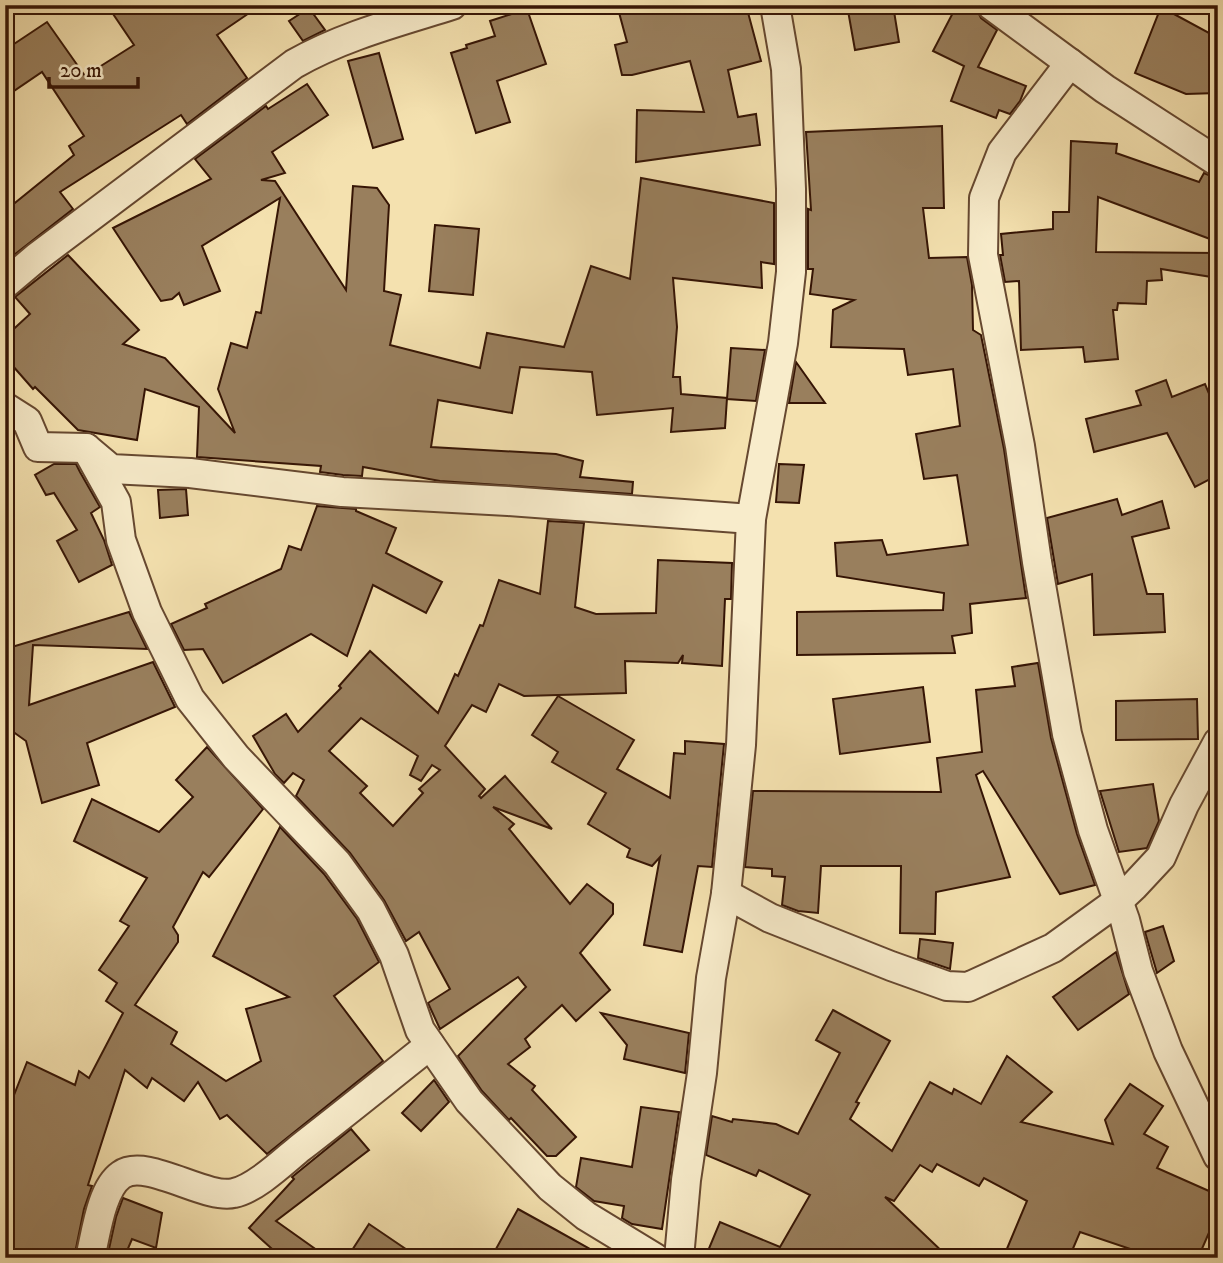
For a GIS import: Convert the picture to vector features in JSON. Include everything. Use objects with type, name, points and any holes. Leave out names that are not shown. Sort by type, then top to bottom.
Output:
[{"type":"street","points":[[5,284],[294,64],[320,49],[357,35],[452,5]]},
{"type":"street","points":[[679,1258],[711,978],[726,894],[741,745],[751,519],[783,343],[791,272],[786,69],[775,5]]},
{"type":"street","points":[[991,5],[1070,63],[1218,162]]},
{"type":"street","points":[[1070,63],[1002,152],[984,198],[983,255],[1020,446],[1067,734],[1093,830],[1118,901],[1138,971],[1168,1051],[1218,1156]]},
{"type":"street","points":[[5,407],[27,421],[38,447],[86,448],[111,469],[190,472],[342,492],[751,519]]},
{"type":"street","points":[[86,448],[116,502],[121,540],[142,600],[190,699],[236,757],[337,863],[371,910],[394,955],[420,1030],[469,1101],[550,1187],[586,1216],[655,1258]]},
{"type":"street","points":[[726,894],[770,918],[947,986],[968,987],[1053,948],[1118,901],[1161,857],[1184,805],[1218,742]]},
{"type":"street","points":[[90,1258],[108,1187],[123,1173],[139,1169],[233,1194],[250,1186],[280,1164],[430,1045]]},
{"type":"building","points":[[107,5],[261,5],[217,35],[247,78],[187,124],[181,115],[60,192],[73,209],[5,262],[5,211],[74,155],[69,146],[84,136],[42,72],[5,97],[5,50],[47,22],[85,76],[134,45]]},
{"type":"building","points":[[617,5],[746,5],[761,61],[728,70],[738,117],[756,114],[760,145],[636,162],[637,110],[704,112],[690,61],[622,75],[615,45],[627,42]]},
{"type":"building","points":[[847,5],[893,5],[899,42],[855,50]]},
{"type":"building","points":[[957,5],[975,5],[981,18],[997,30],[978,67],[1026,86],[1020,101],[1010,114],[999,110],[996,118],[951,101],[964,66],[933,51]]},
{"type":"building","points":[[1161,7],[1211,34],[1210,39],[1215,39],[1217,93],[1186,94],[1135,73]]},
{"type":"building","points":[[309,8],[325,30],[303,41],[289,21]]},
{"type":"building","points":[[527,9],[546,64],[497,81],[510,122],[476,133],[451,53],[495,36],[490,21]]},
{"type":"building","points":[[379,53],[403,139],[373,148],[348,61]]},
{"type":"building","points":[[307,84],[328,115],[272,152],[285,173],[261,180],[275,181],[346,290],[353,186],[377,188],[389,205],[384,291],[401,295],[390,345],[480,368],[487,333],[564,347],[591,266],[630,279],[641,178],[774,203],[774,264],[761,262],[762,288],[673,278],[677,327],[673,377],[680,377],[681,394],[727,398],[725,428],[671,432],[673,408],[597,415],[592,372],[520,367],[512,413],[438,400],[431,447],[556,454],[583,461],[580,477],[633,482],[632,494],[440,481],[363,467],[362,476],[343,475],[320,472],[321,466],[197,457],[199,407],[145,389],[137,440],[78,430],[35,387],[33,389],[5,357],[5,337],[30,314],[15,297],[68,255],[139,330],[123,344],[165,358],[235,433],[218,389],[231,343],[247,348],[256,312],[261,313],[280,198],[202,246],[220,291],[184,305],[179,293],[172,299],[161,301],[113,228],[211,179],[195,159],[266,106],[268,109]]},
{"type":"building","points":[[942,126],[944,208],[923,208],[929,258],[967,257],[972,285],[973,330],[981,335],[1004,449],[1026,598],[970,604],[972,633],[952,636],[955,653],[797,655],[797,612],[943,610],[944,593],[837,576],[835,543],[882,540],[887,555],[968,545],[957,475],[924,479],[916,434],[960,426],[953,369],[908,375],[904,349],[831,347],[833,310],[854,300],[810,294],[813,269],[808,269],[808,209],[811,210],[806,132]]},
{"type":"building","points":[[1071,141],[1117,144],[1116,153],[1199,182],[1204,173],[1218,179],[1218,242],[1098,197],[1096,252],[1218,253],[1218,278],[1161,269],[1162,280],[1147,281],[1146,304],[1118,303],[1117,310],[1113,310],[1118,359],[1085,362],[1083,347],[1021,350],[1019,281],[1005,282],[1000,255],[1003,255],[1001,234],[1053,229],[1053,212],[1069,212]]},
{"type":"building","points":[[435,225],[479,229],[473,295],[429,291]]},
{"type":"building","points":[[731,348],[765,350],[756,401],[727,399]]},
{"type":"building","points":[[796,362],[825,403],[789,403]]},
{"type":"building","points":[[1166,380],[1172,397],[1205,384],[1218,415],[1218,475],[1195,487],[1167,433],[1094,452],[1086,419],[1141,405],[1136,391]]},
{"type":"building","points":[[54,464],[76,464],[100,507],[91,513],[112,565],[79,582],[57,541],[77,530],[54,493],[46,495],[35,475]]},
{"type":"building","points":[[779,464],[804,465],[799,503],[776,502]]},
{"type":"building","points":[[186,489],[188,515],[160,518],[158,490]]},
{"type":"building","points":[[1117,499],[1122,515],[1162,501],[1169,528],[1132,537],[1147,594],[1163,594],[1165,632],[1094,635],[1092,574],[1058,584],[1047,518]]},
{"type":"building","points":[[317,506],[356,509],[396,528],[386,553],[442,582],[426,613],[373,585],[347,656],[311,634],[223,683],[203,649],[184,650],[171,624],[207,608],[205,604],[281,569],[289,546],[301,550]]},
{"type":"building","points":[[548,521],[584,523],[575,607],[596,614],[656,613],[658,560],[732,563],[731,599],[725,599],[722,666],[682,663],[683,655],[678,663],[625,661],[626,693],[524,696],[499,684],[486,712],[472,705],[445,746],[485,789],[479,796],[481,798],[505,776],[552,829],[493,807],[514,824],[509,829],[570,904],[587,884],[613,904],[613,914],[580,953],[610,990],[576,1021],[562,1005],[525,1039],[530,1047],[508,1064],[535,1086],[532,1090],[576,1137],[556,1156],[547,1156],[511,1118],[509,1120],[482,1091],[458,1056],[526,987],[518,977],[440,1029],[428,1003],[450,989],[419,932],[406,941],[384,900],[350,853],[296,796],[304,780],[293,773],[284,783],[275,774],[253,736],[286,714],[298,732],[341,688],[339,686],[370,651],[438,713],[455,674],[458,676],[480,625],[483,626],[499,580],[540,594]],"holes":[[[361,718],[418,756],[410,775],[421,781],[432,765],[440,770],[419,789],[423,793],[393,826],[360,793],[367,786],[329,751]]]},
{"type":"building","points":[[129,612],[147,649],[33,645],[29,705],[153,662],[175,707],[87,743],[99,785],[42,803],[26,741],[5,726],[5,649]]},
{"type":"building","points":[[1038,663],[1051,738],[1077,834],[1095,885],[1060,894],[983,771],[976,775],[1010,877],[936,892],[935,934],[900,933],[901,866],[821,866],[818,913],[798,911],[782,905],[785,877],[772,876],[772,869],[745,867],[753,791],[941,792],[937,758],[982,752],[976,690],[1015,686],[1012,667]]},
{"type":"building","points":[[923,687],[930,742],[840,754],[833,699]]},
{"type":"building","points":[[558,696],[634,740],[617,769],[670,798],[674,753],[685,754],[685,741],[724,744],[712,867],[698,866],[682,952],[644,945],[660,857],[652,866],[627,857],[630,849],[588,824],[606,793],[552,762],[558,752],[532,735]]},
{"type":"building","points":[[1197,699],[1198,739],[1116,740],[1116,701]]},
{"type":"building","points":[[207,747],[263,809],[209,877],[203,872],[173,927],[178,935],[178,942],[135,1005],[177,1032],[171,1044],[226,1081],[261,1061],[246,1009],[289,997],[213,956],[280,827],[324,874],[357,919],[379,962],[334,996],[383,1061],[267,1154],[227,1115],[220,1119],[198,1082],[184,1101],[152,1078],[147,1088],[125,1070],[88,1185],[92,1186],[84,1209],[74,1258],[5,1258],[5,1118],[27,1062],[75,1085],[79,1071],[89,1078],[123,1013],[106,1001],[117,983],[99,970],[129,926],[120,921],[147,878],[74,841],[92,799],[159,832],[193,797],[176,780]]},
{"type":"building","points":[[1153,784],[1159,821],[1147,848],[1119,852],[1100,791]]},
{"type":"building","points":[[1163,926],[1174,961],[1157,973],[1145,932]]},
{"type":"building","points":[[920,939],[953,943],[950,969],[918,958]]},
{"type":"building","points":[[1116,952],[1129,994],[1078,1030],[1053,997]]},
{"type":"building","points":[[833,1010],[890,1041],[856,1102],[859,1103],[850,1119],[892,1151],[930,1082],[952,1094],[954,1089],[981,1104],[1007,1056],[1052,1092],[1021,1122],[1113,1144],[1105,1120],[1130,1084],[1163,1106],[1144,1134],[1168,1147],[1157,1168],[1218,1195],[1218,1212],[1198,1258],[1157,1258],[1080,1232],[1069,1258],[1023,1258],[1006,1251],[1027,1201],[984,1178],[979,1186],[937,1164],[932,1172],[920,1165],[894,1201],[885,1197],[949,1258],[705,1258],[720,1222],[780,1247],[810,1195],[759,1170],[756,1176],[706,1155],[712,1116],[732,1122],[733,1119],[776,1124],[798,1134],[840,1053],[816,1040]]},
{"type":"building","points":[[601,1013],[689,1033],[685,1073],[624,1059],[627,1045]]},
{"type":"building","points":[[434,1080],[449,1102],[421,1131],[402,1113]]},
{"type":"building","points":[[641,1107],[679,1112],[662,1229],[632,1224],[622,1218],[624,1206],[594,1201],[576,1187],[581,1158],[632,1167]]},
{"type":"building","points":[[351,1129],[369,1150],[276,1221],[328,1258],[282,1258],[249,1228],[294,1179],[292,1177]]},
{"type":"building","points":[[123,1198],[162,1213],[156,1248],[132,1239],[124,1258],[107,1258],[116,1217]]},
{"type":"building","points":[[518,1209],[556,1230],[606,1258],[491,1258]]},
{"type":"building","points":[[369,1224],[419,1258],[347,1258]]}]
